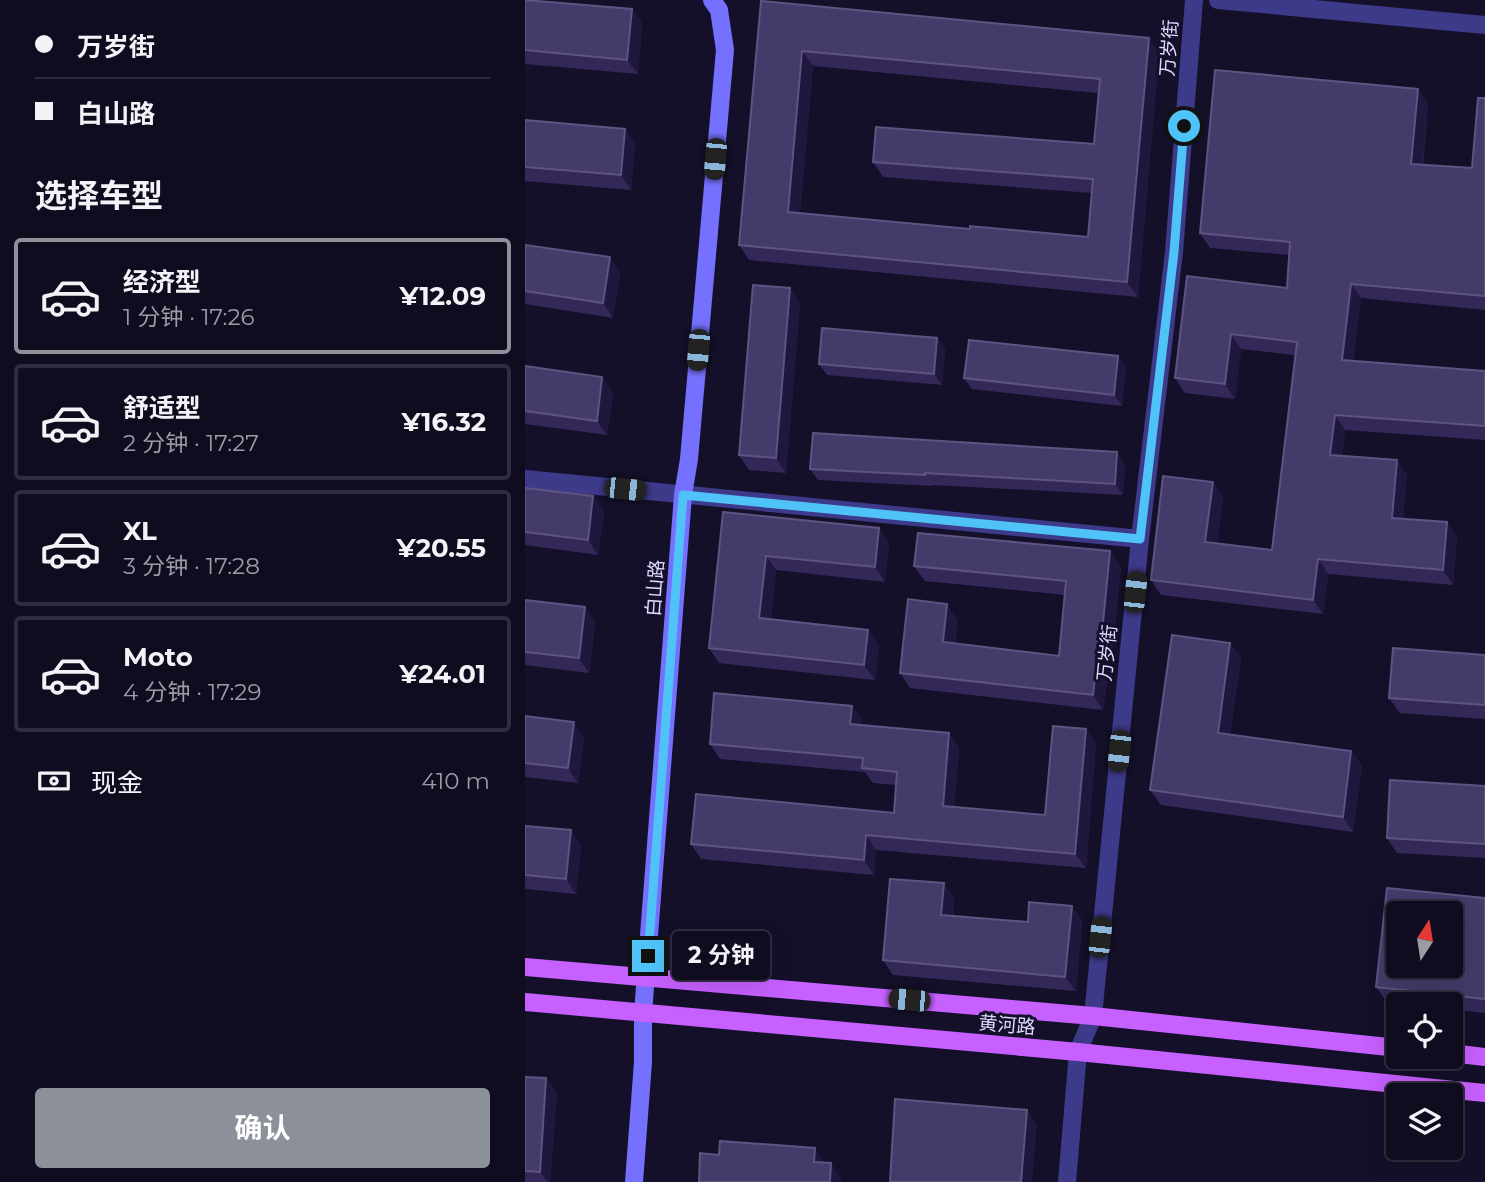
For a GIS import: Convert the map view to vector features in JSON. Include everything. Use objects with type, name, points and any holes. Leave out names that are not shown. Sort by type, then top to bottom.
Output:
[{"type":"main road","name":"白山路","points":[[634,1182],[643,1062],[643,1013],[683,495],[689,459],[725,50],[719,10],[712,0]]},
{"type":"main road","name":"黄河路","points":[[525,967],[1093,1016],[1386,1047]]},
{"type":"main road","name":"黄河路","points":[[525,1002],[1078,1052],[1485,1093]]},
{"type":"main road","points":[[1463,1054],[1485,1057]]},
{"type":"street","name":"万岁街","points":[[1067,1182],[1078,1052],[1093,1016],[1140,539],[1174,252],[1193,0]]},
{"type":"street","points":[[1218,0],[1485,26]]},
{"type":"street","points":[[525,479],[1140,539]]},
{"type":"building","points":[[525,0],[632,9],[627,60],[525,50]]},
{"type":"building","points":[[761,1],[1149,38],[1127,282],[739,245]],"holes":[[[802,51],[1100,79],[1094,144],[876,127],[873,162],[1093,179],[1088,237],[788,212]]]},
{"type":"building","points":[[1215,70],[1418,89],[1411,164],[1472,168],[1478,98],[1485,98],[1485,296],[1351,284],[1342,360],[1485,371],[1485,426],[1335,415],[1330,455],[1397,460],[1392,518],[1447,522],[1443,570],[1318,559],[1313,600],[1151,580],[1163,476],[1213,482],[1205,542],[1272,550],[1297,342],[1231,334],[1225,384],[1175,378],[1187,276],[1287,288],[1290,242],[1200,233]]},
{"type":"building","points":[[525,120],[625,129],[621,175],[525,167]]},
{"type":"building","points":[[525,245],[610,257],[603,303],[525,291]]},
{"type":"building","points":[[753,285],[790,288],[776,458],[739,455]]},
{"type":"building","points":[[822,328],[937,338],[934,374],[819,364]]},
{"type":"building","points":[[969,340],[1118,356],[1114,395],[964,378]]},
{"type":"building","points":[[525,366],[602,377],[597,421],[525,411]]},
{"type":"building","points":[[813,433],[1117,452],[1115,484],[810,469]]},
{"type":"building","points":[[525,488],[593,496],[588,540],[525,532]]},
{"type":"building","points":[[723,512],[879,528],[875,567],[766,556],[759,618],[868,630],[864,665],[709,648]]},
{"type":"building","points":[[918,533],[1110,551],[1093,695],[900,673],[908,599],[947,604],[943,642],[1059,656],[1066,581],[914,566]]},
{"type":"building","points":[[525,600],[585,607],[579,658],[525,652]]},
{"type":"building","points":[[1172,635],[1230,643],[1218,733],[1351,751],[1343,817],[1150,790]]},
{"type":"building","points":[[1393,648],[1485,655],[1485,705],[1389,698]]},
{"type":"building","points":[[714,693],[852,706],[850,724],[949,733],[943,806],[1045,815],[1053,726],[1086,729],[1075,854],[866,835],[864,860],[691,844],[696,794],[894,813],[897,772],[862,768],[863,758],[710,744]]},
{"type":"building","points":[[525,716],[574,722],[568,768],[525,763]]},
{"type":"building","points":[[1390,780],[1485,786],[1485,844],[1387,838]]},
{"type":"building","points":[[525,826],[571,830],[566,879],[525,875]]},
{"type":"building","points":[[890,879],[944,883],[941,915],[1028,922],[1029,902],[1072,906],[1065,977],[883,960]]},
{"type":"building","points":[[1387,888],[1485,898],[1485,999],[1463,997],[1463,992],[1421,992],[1376,987]]},
{"type":"building","points":[[525,1077],[546,1078],[540,1172],[525,1171]]},
{"type":"building","points":[[895,1099],[1027,1110],[1021,1182],[890,1182]]},
{"type":"building","points":[[720,1141],[815,1148],[814,1162],[831,1163],[830,1182],[699,1182],[700,1153],[719,1155]]},
{"type":"route","points":[[648,956],[683,495],[1140,539],[1174,252],[1184,126]]}]
